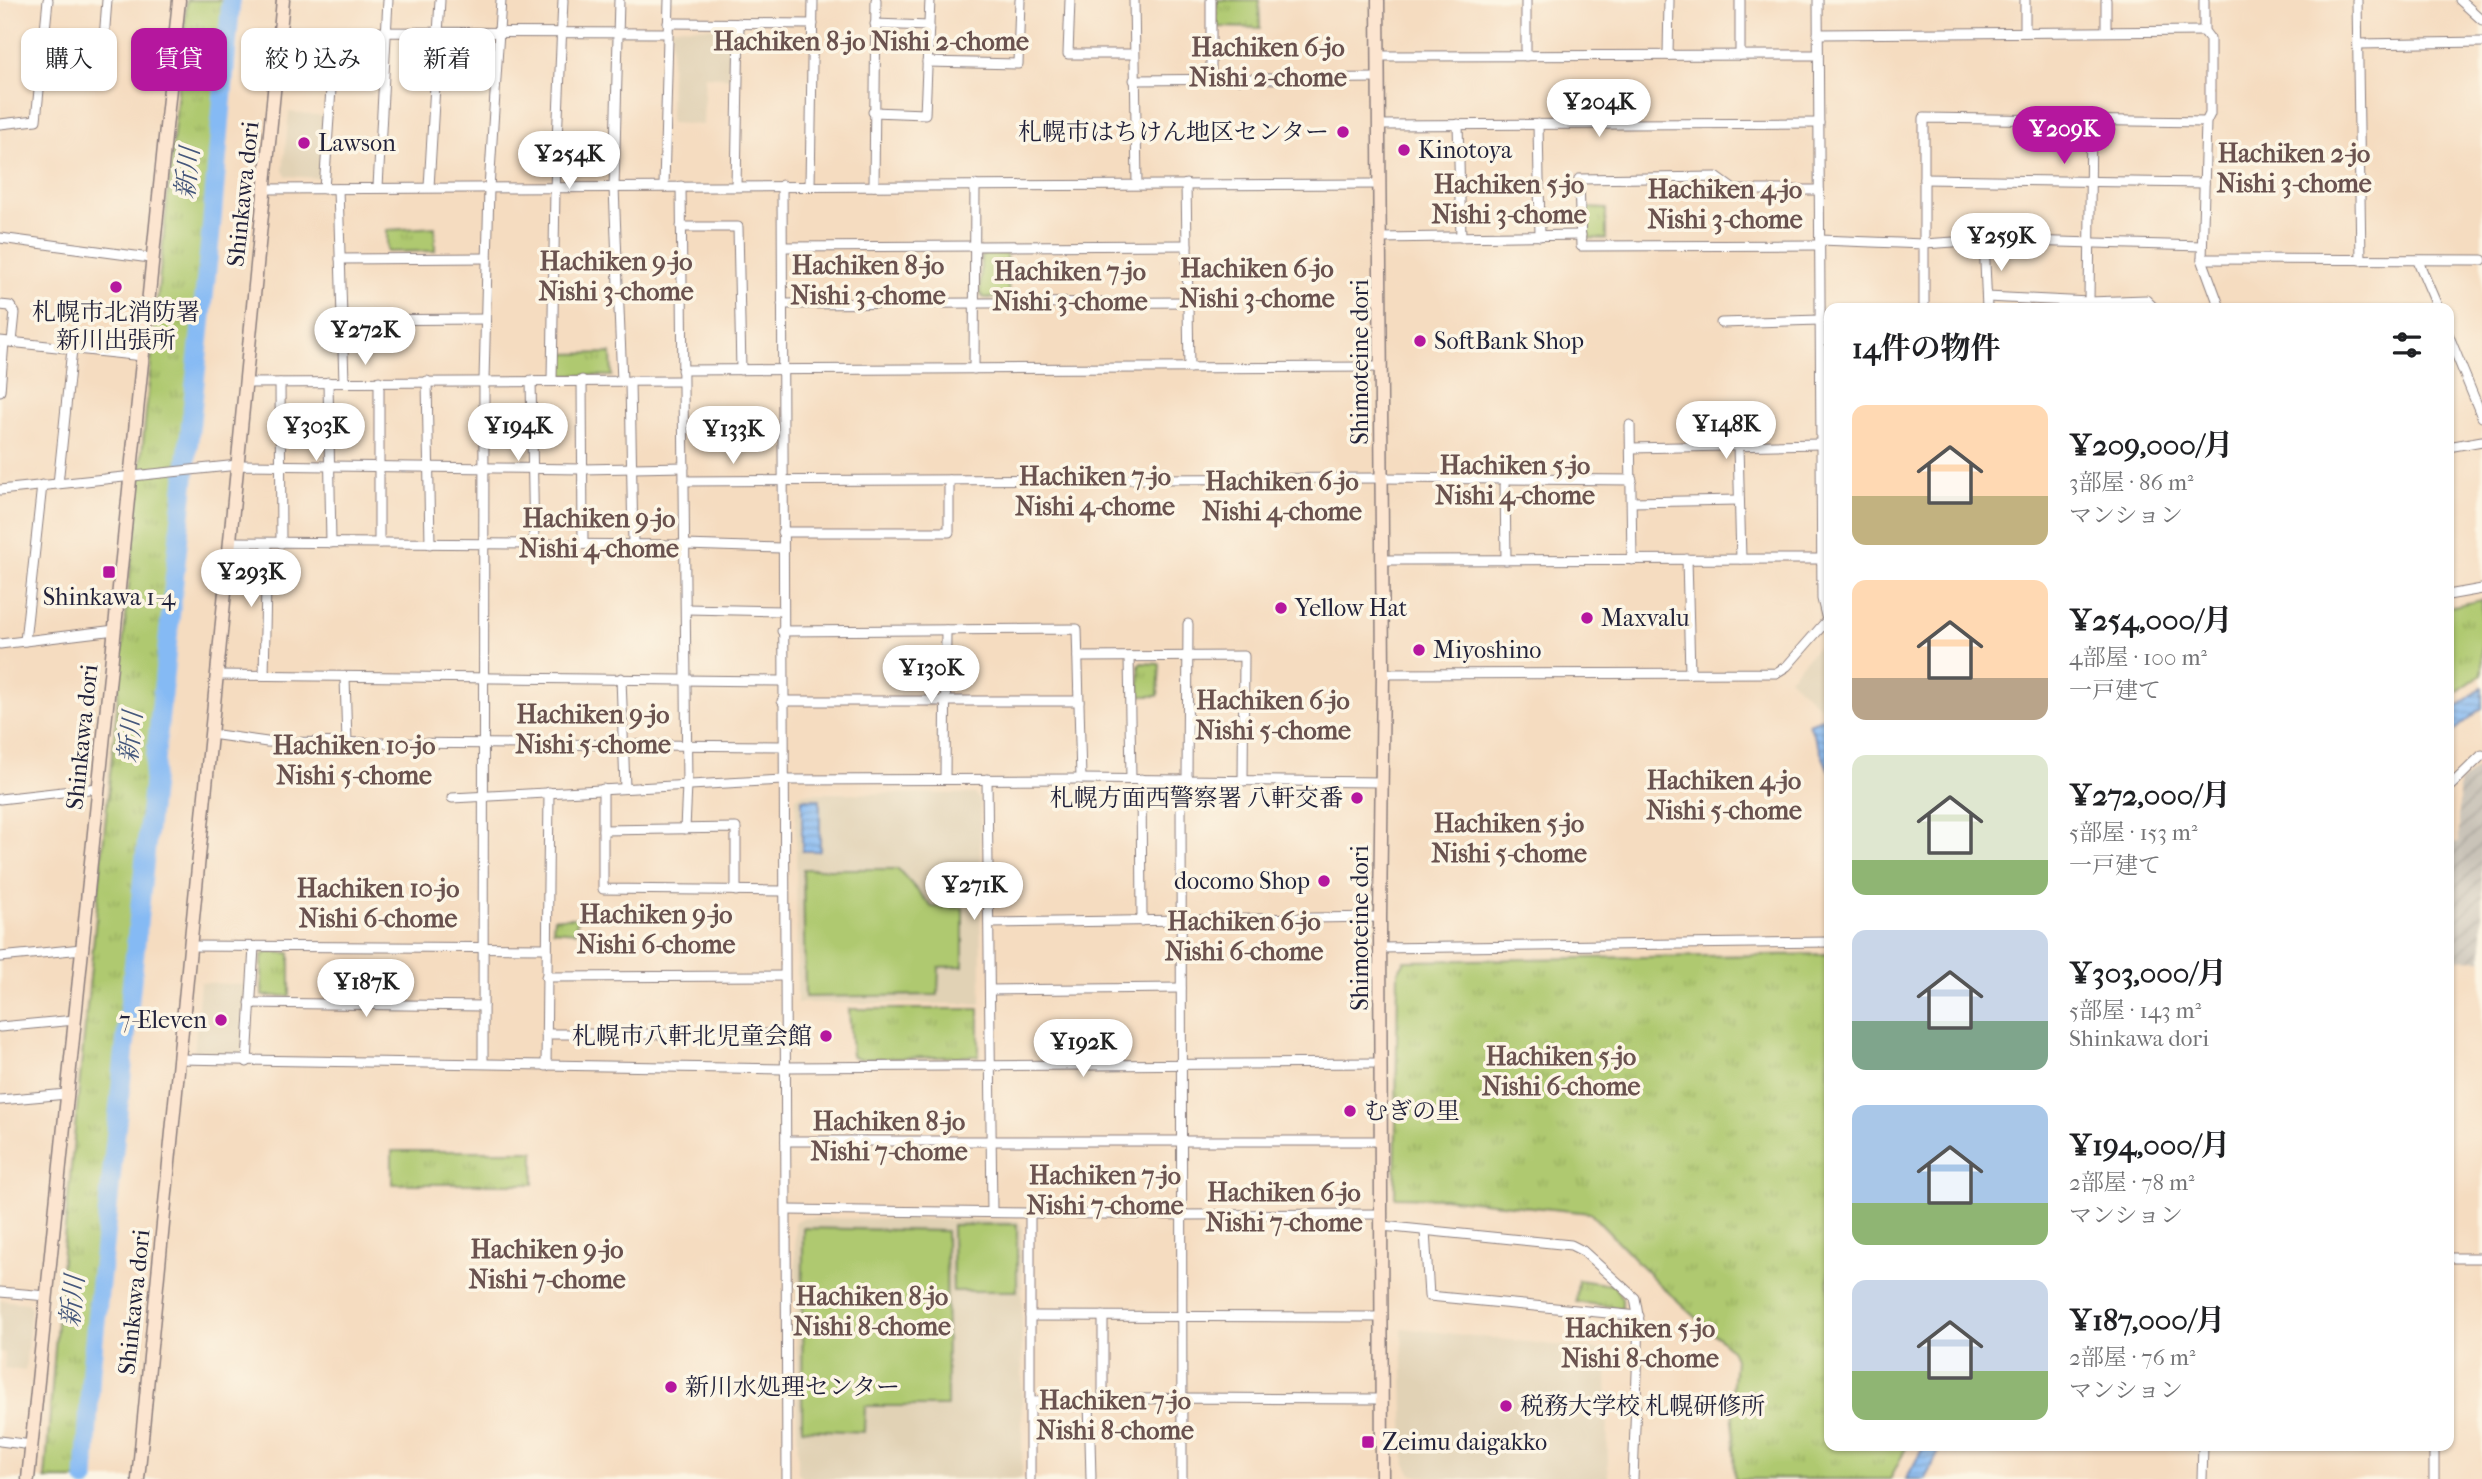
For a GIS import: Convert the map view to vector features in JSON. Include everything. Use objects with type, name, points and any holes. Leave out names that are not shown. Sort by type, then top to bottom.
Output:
[{"type":"street","points":[[0,124],[36,120],[48,0]]},
{"type":"street","points":[[105,28],[107,0]]},
{"type":"street","name":"Shinkawa dori","points":[[28,1479],[143,356],[150,258],[179,0]]},
{"type":"street","name":"Shinkawa dori","points":[[138,1479],[230,542],[232,466],[246,383],[283,0]]},
{"type":"street","points":[[378,187],[388,0]]},
{"type":"street","points":[[438,28],[440,0]]},
{"type":"street","points":[[483,1063],[485,319],[489,188],[501,0]]},
{"type":"street","points":[[552,380],[555,188],[564,0]]},
{"type":"street","points":[[619,0],[614,188],[633,468],[633,544]]},
{"type":"street","points":[[664,186],[669,0]]},
{"type":"street","points":[[810,186],[813,0]]},
{"type":"street","points":[[874,186],[876,0]]},
{"type":"street","points":[[873,112],[925,114],[930,0]]},
{"type":"street","points":[[927,62],[1018,64],[1020,0]]},
{"type":"street","points":[[1070,0],[1068,54],[1133,54]]},
{"type":"street","points":[[1134,0],[1137,184]]},
{"type":"street","points":[[1211,0],[1211,78]]},
{"type":"street","name":"Shimoteine dori","points":[[1378,0],[1383,674],[1380,917],[1382,1479]]},
{"type":"street","points":[[1526,0],[1526,56]]},
{"type":"street","points":[[1668,55],[1669,0]]},
{"type":"street","points":[[1740,0],[1740,55]]},
{"type":"street","points":[[1818,0],[1820,320],[1824,341]]},
{"type":"street","points":[[2025,0],[2025,32]]},
{"type":"street","points":[[2106,0],[2106,30]]},
{"type":"street","points":[[2204,0],[2204,31],[2210,39],[2210,114],[2206,122],[2202,259],[2218,303]]},
{"type":"street","points":[[2357,0],[2361,260]]},
{"type":"street","points":[[2460,0],[2482,20]]},
{"type":"street","points":[[495,33],[618,32],[739,23],[813,24]]},
{"type":"street","points":[[736,186],[739,23]]},
{"type":"street","points":[[875,24],[929,26]]},
{"type":"street","points":[[324,189],[335,32],[399,31]]},
{"type":"street","points":[[1818,34],[2204,31]]},
{"type":"street","points":[[2359,44],[2482,42]]},
{"type":"street","points":[[1378,56],[1818,55]]},
{"type":"street","points":[[1134,80],[1379,79]]},
{"type":"street","points":[[429,187],[435,91]]},
{"type":"street","points":[[1924,303],[1924,118],[2206,122]]},
{"type":"street","points":[[2089,302],[2091,120]]},
{"type":"street","points":[[1379,125],[1819,123]]},
{"type":"street","points":[[1458,124],[1461,237]]},
{"type":"street","points":[[1538,124],[1540,236]]},
{"type":"street","points":[[1819,190],[1734,190],[1716,177],[1579,179],[1581,246],[1820,242],[1924,244],[1984,240],[2202,246]]},
{"type":"street","points":[[1924,179],[2204,183]]},
{"type":"street","points":[[1186,184],[1189,368]]},
{"type":"street","points":[[265,189],[1379,184]]},
{"type":"street","points":[[782,185],[782,746],[787,1479]]},
{"type":"street","points":[[974,369],[975,185]]},
{"type":"street","points":[[681,186],[687,747],[685,829]]},
{"type":"street","points":[[338,189],[344,382]]},
{"type":"street","points":[[681,227],[738,227],[741,370]]},
{"type":"street","points":[[1380,238],[1581,235]]},
{"type":"street","points":[[0,238],[150,258]]},
{"type":"street","points":[[1984,240],[1987,303]]},
{"type":"street","points":[[783,247],[1187,245]]},
{"type":"street","points":[[340,259],[487,258]]},
{"type":"street","points":[[2202,259],[2482,260]]},
{"type":"street","points":[[2418,261],[2436,303]]},
{"type":"street","points":[[1987,297],[2089,302],[2146,300],[2149,303]]},
{"type":"street","points":[[782,304],[1188,302]]},
{"type":"street","points":[[0,305],[10,306],[15,313],[6,342],[0,391]]},
{"type":"street","points":[[342,320],[485,319]]},
{"type":"street","points":[[1721,323],[1820,320]]},
{"type":"street","points":[[6,342],[143,356]]},
{"type":"street","points":[[58,484],[72,349]]},
{"type":"street","points":[[2454,349],[2482,417]]},
{"type":"street","points":[[682,370],[1381,367]]},
{"type":"street","points":[[1824,370],[1821,444],[1824,474]]},
{"type":"street","points":[[531,380],[534,546]]},
{"type":"street","points":[[582,380],[583,544]]},
{"type":"street","points":[[379,381],[379,543]]},
{"type":"street","points":[[427,381],[430,544]]},
{"type":"street","points":[[246,383],[682,381]]},
{"type":"street","points":[[328,382],[331,543]]},
{"type":"street","points":[[280,383],[281,543]]},
{"type":"street","points":[[1630,425],[1632,560]]},
{"type":"street","points":[[2454,446],[2482,441]]},
{"type":"street","points":[[1631,448],[1821,444]]},
{"type":"street","points":[[1738,446],[1741,559]]},
{"type":"street","points":[[0,490],[232,466],[583,469],[684,467]]},
{"type":"street","points":[[684,481],[1382,478],[1632,480]]},
{"type":"street","points":[[1505,479],[1506,560]]},
{"type":"street","points":[[782,532],[949,532],[949,480]]},
{"type":"street","points":[[25,641],[42,485]]},
{"type":"street","points":[[1632,502],[1740,500]]},
{"type":"street","points":[[1824,509],[1824,606]]},
{"type":"street","points":[[230,542],[534,546],[633,544],[782,548]]},
{"type":"street","points":[[264,675],[267,543]]},
{"type":"street","points":[[1686,559],[1690,673]]},
{"type":"street","points":[[1382,560],[1822,559]]},
{"type":"street","points":[[2454,594],[2482,589]]},
{"type":"street","points":[[685,609],[782,611]]},
{"type":"street","points":[[1182,1479],[1180,920],[1188,624]]},
{"type":"street","points":[[1383,674],[1776,673],[1787,666],[1824,624]]},
{"type":"street","points":[[782,631],[1077,629],[1081,779]]},
{"type":"street","points":[[0,644],[115,630]]},
{"type":"street","points":[[945,779],[946,630]]},
{"type":"street","points":[[1078,657],[1244,656],[1243,780]]},
{"type":"street","points":[[1129,657],[1142,921]]},
{"type":"street","points":[[217,675],[782,681]]},
{"type":"street","points":[[345,677],[347,743]]},
{"type":"street","points":[[621,678],[625,788]]},
{"type":"street","points":[[782,701],[1079,701]]},
{"type":"street","points":[[211,734],[267,742],[782,746]]},
{"type":"street","points":[[2454,782],[2482,755]]},
{"type":"street","points":[[987,779],[992,1212]]},
{"type":"street","points":[[452,797],[783,780],[1136,779],[1382,782]]},
{"type":"street","points":[[0,799],[98,788]]},
{"type":"street","points":[[603,789],[603,890],[784,891]]},
{"type":"street","points":[[546,1066],[549,792]]},
{"type":"street","points":[[603,830],[736,828],[736,891]]},
{"type":"street","points":[[989,923],[1380,917]]},
{"type":"street","points":[[1380,948],[1824,942]]},
{"type":"street","points":[[190,946],[547,948]]},
{"type":"street","points":[[247,1062],[254,947]]},
{"type":"street","points":[[0,957],[82,949]]},
{"type":"street","points":[[547,977],[785,976]]},
{"type":"street","points":[[990,989],[1181,988]]},
{"type":"street","points":[[250,1003],[483,1006]]},
{"type":"street","points":[[0,1027],[75,1020]]},
{"type":"street","points":[[546,1034],[785,1034]]},
{"type":"street","points":[[178,1059],[785,1068],[1381,1063]]},
{"type":"street","points":[[0,1100],[67,1094]]},
{"type":"street","points":[[786,1141],[1382,1141]]},
{"type":"street","points":[[787,1210],[1382,1220],[1425,1231],[1571,1245],[1583,1251],[1635,1298],[1639,1316],[1633,1479]]},
{"type":"street","points":[[1030,1213],[1030,1479]]},
{"type":"street","points":[[1425,1231],[1429,1296],[1639,1316]]},
{"type":"street","points":[[2454,1258],[2482,1258]]},
{"type":"street","points":[[0,1292],[47,1296]]},
{"type":"street","points":[[1030,1315],[1382,1317]]},
{"type":"street","points":[[1103,1316],[1103,1400]]},
{"type":"street","points":[[1030,1402],[1182,1398],[1381,1399]]},
{"type":"street","points":[[1089,1400],[1091,1479]]},
{"type":"street","points":[[0,1441],[32,1445]]},
{"type":"street","points":[[2202,1479],[2203,1451]]},
{"type":"street","points":[[2434,1451],[2434,1479]]},
{"type":"shaded area","points":[[672,27],[735,28],[734,78],[705,76],[703,125],[670,123]]},
{"type":"shaded area","name":"Lawson","points":[[289,112],[324,116],[320,178],[287,176],[283,171]]},
{"type":"shaded area","points":[[1824,640],[1824,710],[1789,678]]},
{"type":"shaded area","points":[[2482,764],[2482,959],[2454,960],[2454,843],[2459,842],[2459,784]]},
{"type":"shaded area","points":[[804,793],[975,794],[980,801],[981,1004],[797,1003],[796,798]]},
{"type":"shaded area","name":"7-Eleven","points":[[200,982],[247,985],[243,1054],[194,1054]]},
{"type":"shaded area","points":[[802,1218],[1018,1220],[1022,1226],[1022,1476],[1018,1479],[804,1479],[798,1472],[795,1222]]},
{"type":"shaded area","points":[[0,1300],[28,1303],[31,1307],[25,1371],[4,1368],[5,1353],[0,1352]]},
{"type":"shaded area","name":"税務大学校 札幌研修所","points":[[1402,1328],[1607,1351],[1608,1479],[1441,1479],[1412,1475],[1405,1462]]},
{"type":"green space","points":[[187,0],[227,0],[224,28],[184,28]]},
{"type":"green space","points":[[1217,0],[1259,0],[1260,28],[1217,27]]},
{"type":"green space","points":[[178,91],[218,91],[78,1479],[45,1479],[61,1269]]},
{"type":"green space","points":[[1587,208],[1606,209],[1606,239],[1587,238]]},
{"type":"green space","points":[[435,227],[435,251],[387,252],[387,230]]},
{"type":"green space","points":[[986,253],[1006,253],[1009,299],[984,298],[980,294],[981,257]]},
{"type":"green space","points":[[611,353],[612,376],[561,375],[560,354]]},
{"type":"green space","points":[[2482,600],[2482,674],[2454,694],[2454,606]]},
{"type":"green space","points":[[1141,663],[1160,664],[1158,696],[1140,696]]},
{"type":"green space","points":[[803,869],[898,869],[932,907],[963,908],[963,966],[939,967],[938,995],[805,997]]},
{"type":"green space","points":[[554,918],[577,918],[576,932],[553,930]]},
{"type":"green space","points":[[267,952],[290,953],[290,996],[262,996],[262,955]]},
{"type":"green space","points":[[1824,954],[1824,1451],[1904,1451],[1890,1479],[1735,1479],[1732,1394],[1735,1359],[1731,1349],[1658,1283],[1590,1213],[1443,1198],[1395,1197],[1398,972],[1405,961]]},
{"type":"green space","points":[[849,1009],[979,1009],[979,1056],[858,1059],[852,1056]]},
{"type":"green space","points":[[392,1151],[534,1151],[534,1184],[392,1184]]},
{"type":"green space","points":[[1017,1224],[1017,1291],[953,1291],[952,1225]]},
{"type":"green space","points":[[803,1228],[946,1231],[947,1406],[865,1406],[864,1432],[802,1429]]},
{"type":"green space","points":[[1578,1280],[1613,1285],[1622,1298],[1622,1308],[1576,1302]]},
{"type":"water","points":[[2482,687],[2482,708],[2454,731],[2454,709]]},
{"type":"water","points":[[1824,718],[1824,759],[1809,724]]},
{"type":"water","points":[[802,799],[820,799],[820,851],[802,851]]},
{"type":"water","points":[[1921,1451],[1939,1451],[1925,1479],[1906,1479]]},
{"type":"waterway","name":"新川","points":[[85,1479],[91,1369],[211,231],[231,0]]},
{"type":"place","name":"札幌市はちけん地区センター","points":[[1343,132]]},
{"type":"place","name":"Lawson","points":[[304,143]]},
{"type":"place","name":"Kinotoya","points":[[1404,150]]},
{"type":"place","name":"札幌市北消防署 新川出張所","points":[[116,287]]},
{"type":"place","name":"SoftBank Shop","points":[[1420,341]]},
{"type":"place","name":"Shinkawa 1-4","points":[[109,572]]},
{"type":"place","name":"Yellow Hat","points":[[1281,608]]},
{"type":"place","name":"Maxvalu","points":[[1587,618]]},
{"type":"place","name":"Miyoshino","points":[[1419,650]]},
{"type":"place","name":"札幌方面西警察署 八軒交番","points":[[1357,798]]},
{"type":"place","name":"docomo Shop","points":[[1324,881]]},
{"type":"place","name":"7-Eleven","points":[[221,1020]]},
{"type":"place","name":"札幌市八軒北児童会館","points":[[826,1036]]},
{"type":"place","name":"むぎの里","points":[[1350,1111]]},
{"type":"place","name":"新川水処理センター","points":[[671,1387]]},
{"type":"place","name":"税務大学校 札幌研修所","points":[[1506,1406]]},
{"type":"place","name":"Zeimu daigakko","points":[[1368,1442]]},
{"type":"district","name":"Hachiken 8-jo Nishi 2-chome","points":[[871,41]]},
{"type":"district","name":"Hachiken 6-jo Nishi 2-chome","points":[[1268,62]]},
{"type":"district","name":"Hachiken 2-jo Nishi 3-chome","points":[[2294,168]]},
{"type":"district","name":"Hachiken 5-jo Nishi 3-chome","points":[[1509,199]]},
{"type":"district","name":"Hachiken 4-jo Nishi 3-chome","points":[[1725,204]]},
{"type":"district","name":"Hachiken 9-jo Nishi 3-chome","points":[[616,276]]},
{"type":"district","name":"Hachiken 8-jo Nishi 3-chome","points":[[868,280]]},
{"type":"district","name":"Hachiken 6-jo Nishi 3-chome","points":[[1257,283]]},
{"type":"district","name":"Hachiken 7-jo Nishi 3-chome","points":[[1070,286]]},
{"type":"district","name":"Hachiken 5-jo Nishi 4-chome","points":[[1515,480]]},
{"type":"district","name":"Hachiken 7-jo Nishi 4-chome","points":[[1095,491]]},
{"type":"district","name":"Hachiken 6-jo Nishi 4-chome","points":[[1282,496]]},
{"type":"district","name":"Hachiken 9-jo Nishi 4-chome","points":[[599,533]]},
{"type":"district","name":"Hachiken 6-jo Nishi 5-chome","points":[[1273,715]]},
{"type":"district","name":"Hachiken 9-jo Nishi 5-chome","points":[[593,729]]},
{"type":"district","name":"Hachiken 10-jo Nishi 5-chome","points":[[354,760]]},
{"type":"district","name":"Hachiken 4-jo Nishi 5-chome","points":[[1724,795]]},
{"type":"district","name":"Hachiken 5-jo Nishi 5-chome","points":[[1509,838]]},
{"type":"district","name":"Hachiken 10-jo Nishi 6-chome","points":[[378,903]]},
{"type":"district","name":"Hachiken 9-jo Nishi 6-chome","points":[[656,929]]},
{"type":"district","name":"Hachiken 6-jo Nishi 6-chome","points":[[1244,936]]},
{"type":"district","name":"Hachiken 5-jo Nishi 6-chome","points":[[1561,1071]]},
{"type":"district","name":"Hachiken 8-jo Nishi 7-chome","points":[[889,1136]]},
{"type":"district","name":"Hachiken 7-jo Nishi 7-chome","points":[[1105,1190]]},
{"type":"district","name":"Hachiken 6-jo Nishi 7-chome","points":[[1284,1207]]},
{"type":"district","name":"Hachiken 9-jo Nishi 7-chome","points":[[547,1264]]},
{"type":"district","name":"Hachiken 8-jo Nishi 8-chome","points":[[872,1311]]},
{"type":"district","name":"Hachiken 5-jo Nishi 8-chome","points":[[1640,1343]]},
{"type":"district","name":"Hachiken 7-jo Nishi 8-chome","points":[[1115,1415]]}]
